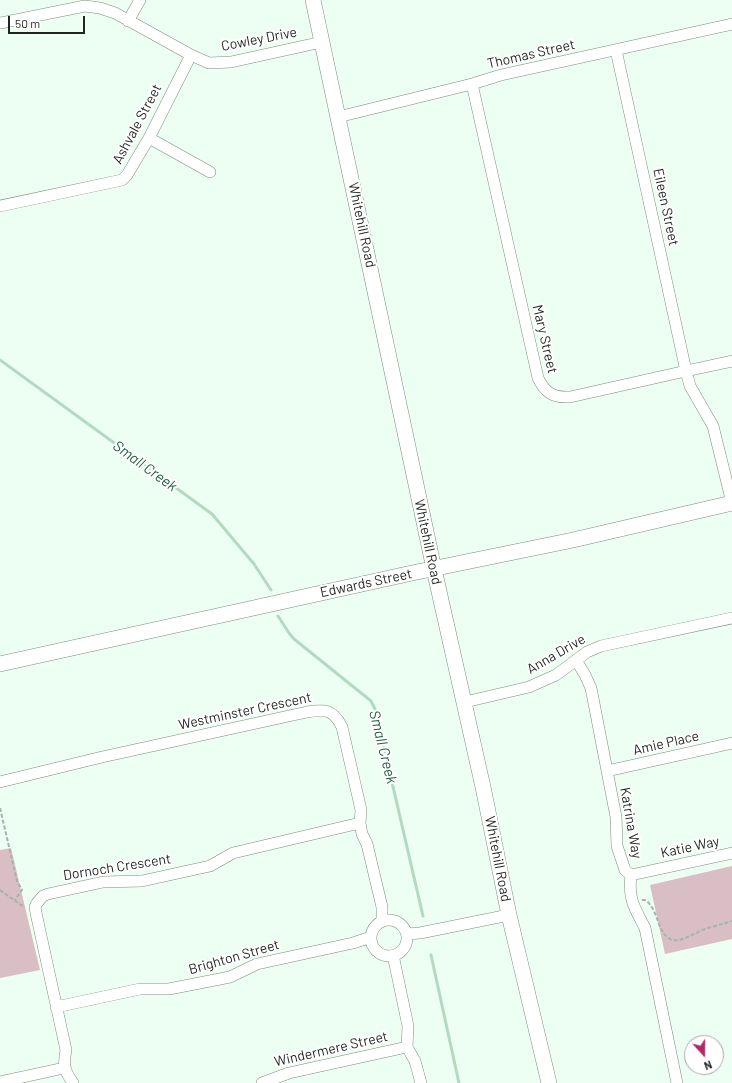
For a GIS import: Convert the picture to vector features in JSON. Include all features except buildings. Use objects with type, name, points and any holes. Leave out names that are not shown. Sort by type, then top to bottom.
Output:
[{"type":"street","points":[[128,21],[140,0]]},
{"type":"street","name":"Whitehill Road","points":[[313,0],[434,568],[465,702],[509,915],[549,1083]]},
{"type":"street","name":"Cowley Drive","points":[[0,23],[85,6],[100,8],[115,13],[190,55],[209,62],[231,62],[322,42]]},
{"type":"street","name":"Thomas Street","points":[[338,118],[472,84],[501,75],[732,24]]},
{"type":"street","name":"Eileen Street","points":[[616,50],[686,371]]},
{"type":"street","name":"Ashvale Street","points":[[0,206],[122,180],[127,175],[149,138],[190,55]]},
{"type":"street","name":"Mary Street","points":[[472,84],[538,378],[541,385],[552,395],[560,398],[686,371]]},
{"type":"street","points":[[149,138],[210,172]]},
{"type":"street","points":[[732,361],[686,371],[690,386],[713,426],[732,503]]},
{"type":"street","name":"Edwards Street","points":[[0,664],[434,568],[573,540],[732,503]]},
{"type":"street","name":"Anna Drive","points":[[465,702],[529,687],[556,675],[587,652],[601,646],[732,618]]},
{"type":"street","name":"Katrina Way","points":[[576,660],[591,688],[616,817],[617,846],[625,870],[632,875],[629,890],[633,903],[645,928],[676,1083]]},
{"type":"street","name":"Westminster Crescent","points":[[0,782],[110,755],[307,712],[320,710],[329,711],[337,717],[342,726],[361,810],[360,823],[362,834],[368,844],[382,907],[382,921]]},
{"type":"street","name":"Amie Place","points":[[607,771],[732,743]]},
{"type":"street","name":"Dornoch Crescent","points":[[64,1068],[66,1050],[36,913],[37,903],[43,896],[104,882],[142,881],[210,866],[234,853],[360,823]]},
{"type":"street","name":"Katie Way","points":[[632,875],[732,853]]},
{"type":"street","points":[[406,934],[420,933],[509,915]]},
{"type":"street","points":[[382,921],[395,921],[404,928],[406,934],[406,944],[400,952],[393,955],[383,955],[374,948],[371,938],[374,927],[382,921]]},
{"type":"street","name":"Brighton Street","points":[[56,1007],[140,989],[169,989],[230,977],[258,964],[371,938]]},
{"type":"street","points":[[393,955],[408,1026],[407,1047],[415,1061],[421,1083]]},
{"type":"street","name":"Windermere Street","points":[[262,1083],[289,1073],[407,1047]]},
{"type":"street","points":[[0,1082],[64,1068],[73,1083]]},
{"type":"path","points":[[0,808],[18,884],[22,890],[15,900]]},
{"type":"path","points":[[0,890],[21,905],[26,906]]},
{"type":"path","points":[[633,903],[645,900],[649,902],[662,933],[666,937],[674,940],[686,938],[707,928],[732,921]]},
{"type":"shaded area","points":[[11,848],[40,970],[0,978],[0,850]]},
{"type":"shaded area","points":[[732,866],[732,939],[665,954],[650,885]]},
{"type":"waterway","name":"Small Creek","points":[[0,360],[212,514],[254,564],[271,590]]},
{"type":"waterway","name":"Small Creek","points":[[278,616],[294,639],[371,701],[375,709],[423,916]]},
{"type":"waterway","name":"Small Creek","points":[[431,955],[459,1083]]}]
